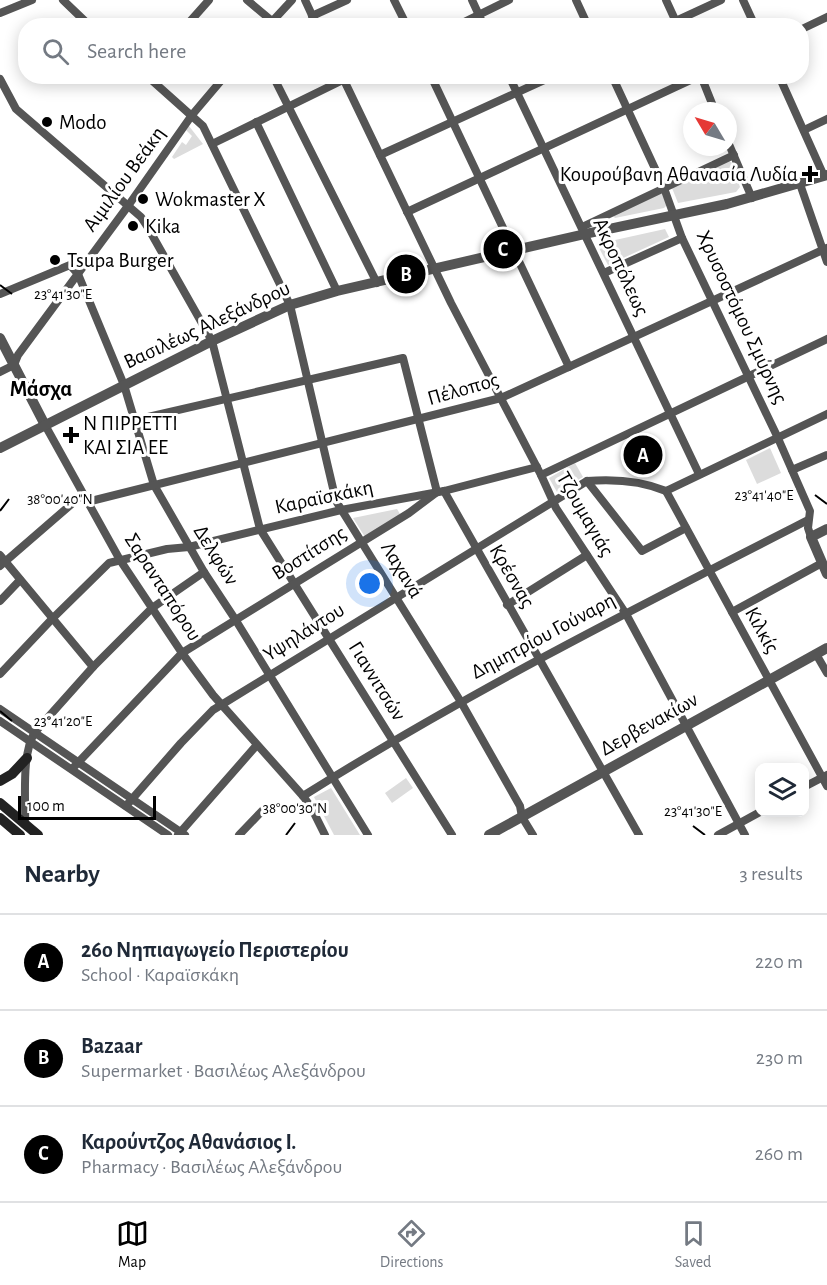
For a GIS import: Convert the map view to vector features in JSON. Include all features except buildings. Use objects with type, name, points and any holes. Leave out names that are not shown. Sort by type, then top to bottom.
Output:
[{"type":"main road","points":[[0,781],[12,774],[27,758]]},
{"type":"main road","points":[[0,803],[38,835]]},
{"type":"main road","points":[[0,818],[20,835]]},
{"type":"street","points":[[0,13],[32,0]]},
{"type":"street","points":[[63,0],[82,18]]},
{"type":"street","points":[[193,18],[209,0]]},
{"type":"street","points":[[247,0],[265,18]]},
{"type":"street","points":[[275,18],[291,0]]},
{"type":"street","points":[[305,0],[312,16],[347,0]]},
{"type":"street","points":[[394,0],[403,18]]},
{"type":"street","points":[[472,0],[480,18]]},
{"type":"street","points":[[473,18],[509,0]]},
{"type":"street","points":[[576,0],[584,18]]},
{"type":"street","points":[[666,0],[674,18]]},
{"type":"street","points":[[686,18],[722,0]]},
{"type":"street","points":[[743,0],[751,18]]},
{"type":"street","points":[[809,25],[827,17]]},
{"type":"street","name":"Γιαννιτσών","points":[[0,79],[16,109],[141,217],[147,226],[212,341],[260,530],[452,835]]},
{"type":"street","name":"Λαχανά","points":[[156,84],[203,126],[290,305],[336,501],[363,541],[461,702],[520,806],[522,817],[533,835]]},
{"type":"street","name":"Αιμιλίου Βεάκη","points":[[14,365],[18,355],[192,116],[218,84]]},
{"type":"street","points":[[277,84],[377,283]]},
{"type":"street","points":[[212,144],[333,84]]},
{"type":"street","name":"Τζουμαγιάς","points":[[348,84],[435,270],[553,501],[626,614],[745,835]]},
{"type":"street","points":[[435,84],[516,251],[569,367]]},
{"type":"street","name":"Ακροπόλεως","points":[[513,84],[699,474]]},
{"type":"street","points":[[380,155],[536,84]]},
{"type":"street","name":"Χρυσοστόμου Σμύρνης","points":[[616,84],[664,188],[682,238],[777,436],[810,511],[808,528],[827,574]]},
{"type":"street","points":[[407,212],[683,84]]},
{"type":"street","points":[[703,84],[711,102]]},
{"type":"street","points":[[783,84],[826,175]]},
{"type":"street","points":[[804,130],[827,119]]},
{"type":"street","points":[[256,122],[337,291]]},
{"type":"street","name":"Βασιλέως Αλεξάνδρου","points":[[584,231],[664,188],[732,156]]},
{"type":"street","points":[[734,156],[752,198]]},
{"type":"street","name":"Βασιλέως Αλεξάνδρου","points":[[0,448],[212,341],[290,305],[337,291],[516,251],[584,231],[675,216],[752,198],[826,175]]},
{"type":"street","points":[[800,183],[825,248],[827,262]]},
{"type":"street","points":[[604,273],[682,238]]},
{"type":"street","name":"Πέλοπος","points":[[85,498],[154,485],[501,398],[825,248]]},
{"type":"street","points":[[0,294],[70,265],[78,273]]},
{"type":"street","name":"Δελφών","points":[[78,273],[124,385],[154,485],[189,548],[368,835]]},
{"type":"street","name":"Σαρανταπόρου","points":[[0,338],[120,560],[213,695],[223,704],[256,746],[303,796],[325,835]]},
{"type":"street","name":"Καραϊσκάκη","points":[[120,560],[167,549],[189,548],[341,510],[539,471],[827,339]]},
{"type":"street","name":"Κρέσνας","points":[[308,380],[403,358],[440,491],[476,548],[639,835]]},
{"type":"street","points":[[0,372],[14,365]]},
{"type":"street","points":[[135,420],[308,380]]},
{"type":"street","points":[[587,481],[603,480],[647,485],[666,490],[827,414]]},
{"type":"street","points":[[792,470],[827,455]]},
{"type":"street","points":[[587,481],[642,551],[686,528]]},
{"type":"street","name":"Υψηλάντου","points":[[126,806],[213,710],[587,481]]},
{"type":"street","name":"Κιλκίς","points":[[666,490],[769,680],[825,776],[827,786]]},
{"type":"street","name":"Βοστίτσης","points":[[72,769],[182,653],[409,513],[440,491]]},
{"type":"street","points":[[85,498],[2,560],[93,667]]},
{"type":"street","name":"Δημητρίου Γούναρη","points":[[303,796],[538,659],[808,520]]},
{"type":"street","points":[[811,537],[827,529]]},
{"type":"street","points":[[507,604],[586,555]]},
{"type":"street","points":[[0,674],[109,563],[120,560]]},
{"type":"street","points":[[732,612],[822,563]]},
{"type":"street","points":[[25,824],[27,758],[30,741],[35,732],[93,667],[152,608],[204,572]]},
{"type":"street","points":[[0,601],[20,580]]},
{"type":"street","name":"Δερβενακίων","points":[[489,835],[827,648]]},
{"type":"street","points":[[816,654],[827,673]]},
{"type":"street","points":[[0,709],[181,834],[256,746]]},
{"type":"street","points":[[0,721],[168,835]]},
{"type":"street","points":[[809,784],[825,776]]},
{"type":"street","points":[[239,835],[263,810]]},
{"type":"street","points":[[718,835],[755,814]]},
{"type":"shaded area","points":[[189,126],[203,144],[174,159],[172,157],[182,142],[186,145],[192,136],[186,130]]},
{"type":"shaded area","points":[[728,160],[732,163],[740,187],[736,192],[678,203],[672,188]]},
{"type":"shaded area","points":[[662,194],[667,205],[664,208],[615,218],[613,216]]},
{"type":"shaded area","points":[[665,229],[669,237],[608,265],[597,244]]},
{"type":"shaded area","points":[[770,448],[781,473],[757,484],[746,460]]},
{"type":"shaded area","points":[[575,463],[583,477],[557,492],[549,478]]},
{"type":"shaded area","points":[[397,509],[400,514],[365,537],[353,518]]},
{"type":"shaded area","points":[[406,778],[413,788],[392,803],[385,793]]},
{"type":"shaded area","points":[[331,788],[360,835],[334,835],[314,797]]},
{"type":"place","name":"Modo","points":[[47,122]]},
{"type":"place","name":"Κουρούβανη Αθανασία Λυδία","points":[[810,174]]},
{"type":"place","name":"Wokmaster X","points":[[143,199]]},
{"type":"place","name":"Kika","points":[[133,226]]},
{"type":"place","name":"Καρούντζος Αθανάσιος Ι.","points":[[503,249]]},
{"type":"place","name":"Tsupa Burger","points":[[55,260]]},
{"type":"place","name":"Bazaar","points":[[406,274]]},
{"type":"place","name":"Ν ΠΙΡΡΕΤΤΙ ΚΑΙ ΣΙΑ ΕΕ","points":[[71,435]]},
{"type":"place","name":"26ο Νηπιαγωγείο Περιστερίου","points":[[643,455]]},
{"type":"district","name":"Μάσχα","points":[[41,389]]}]
